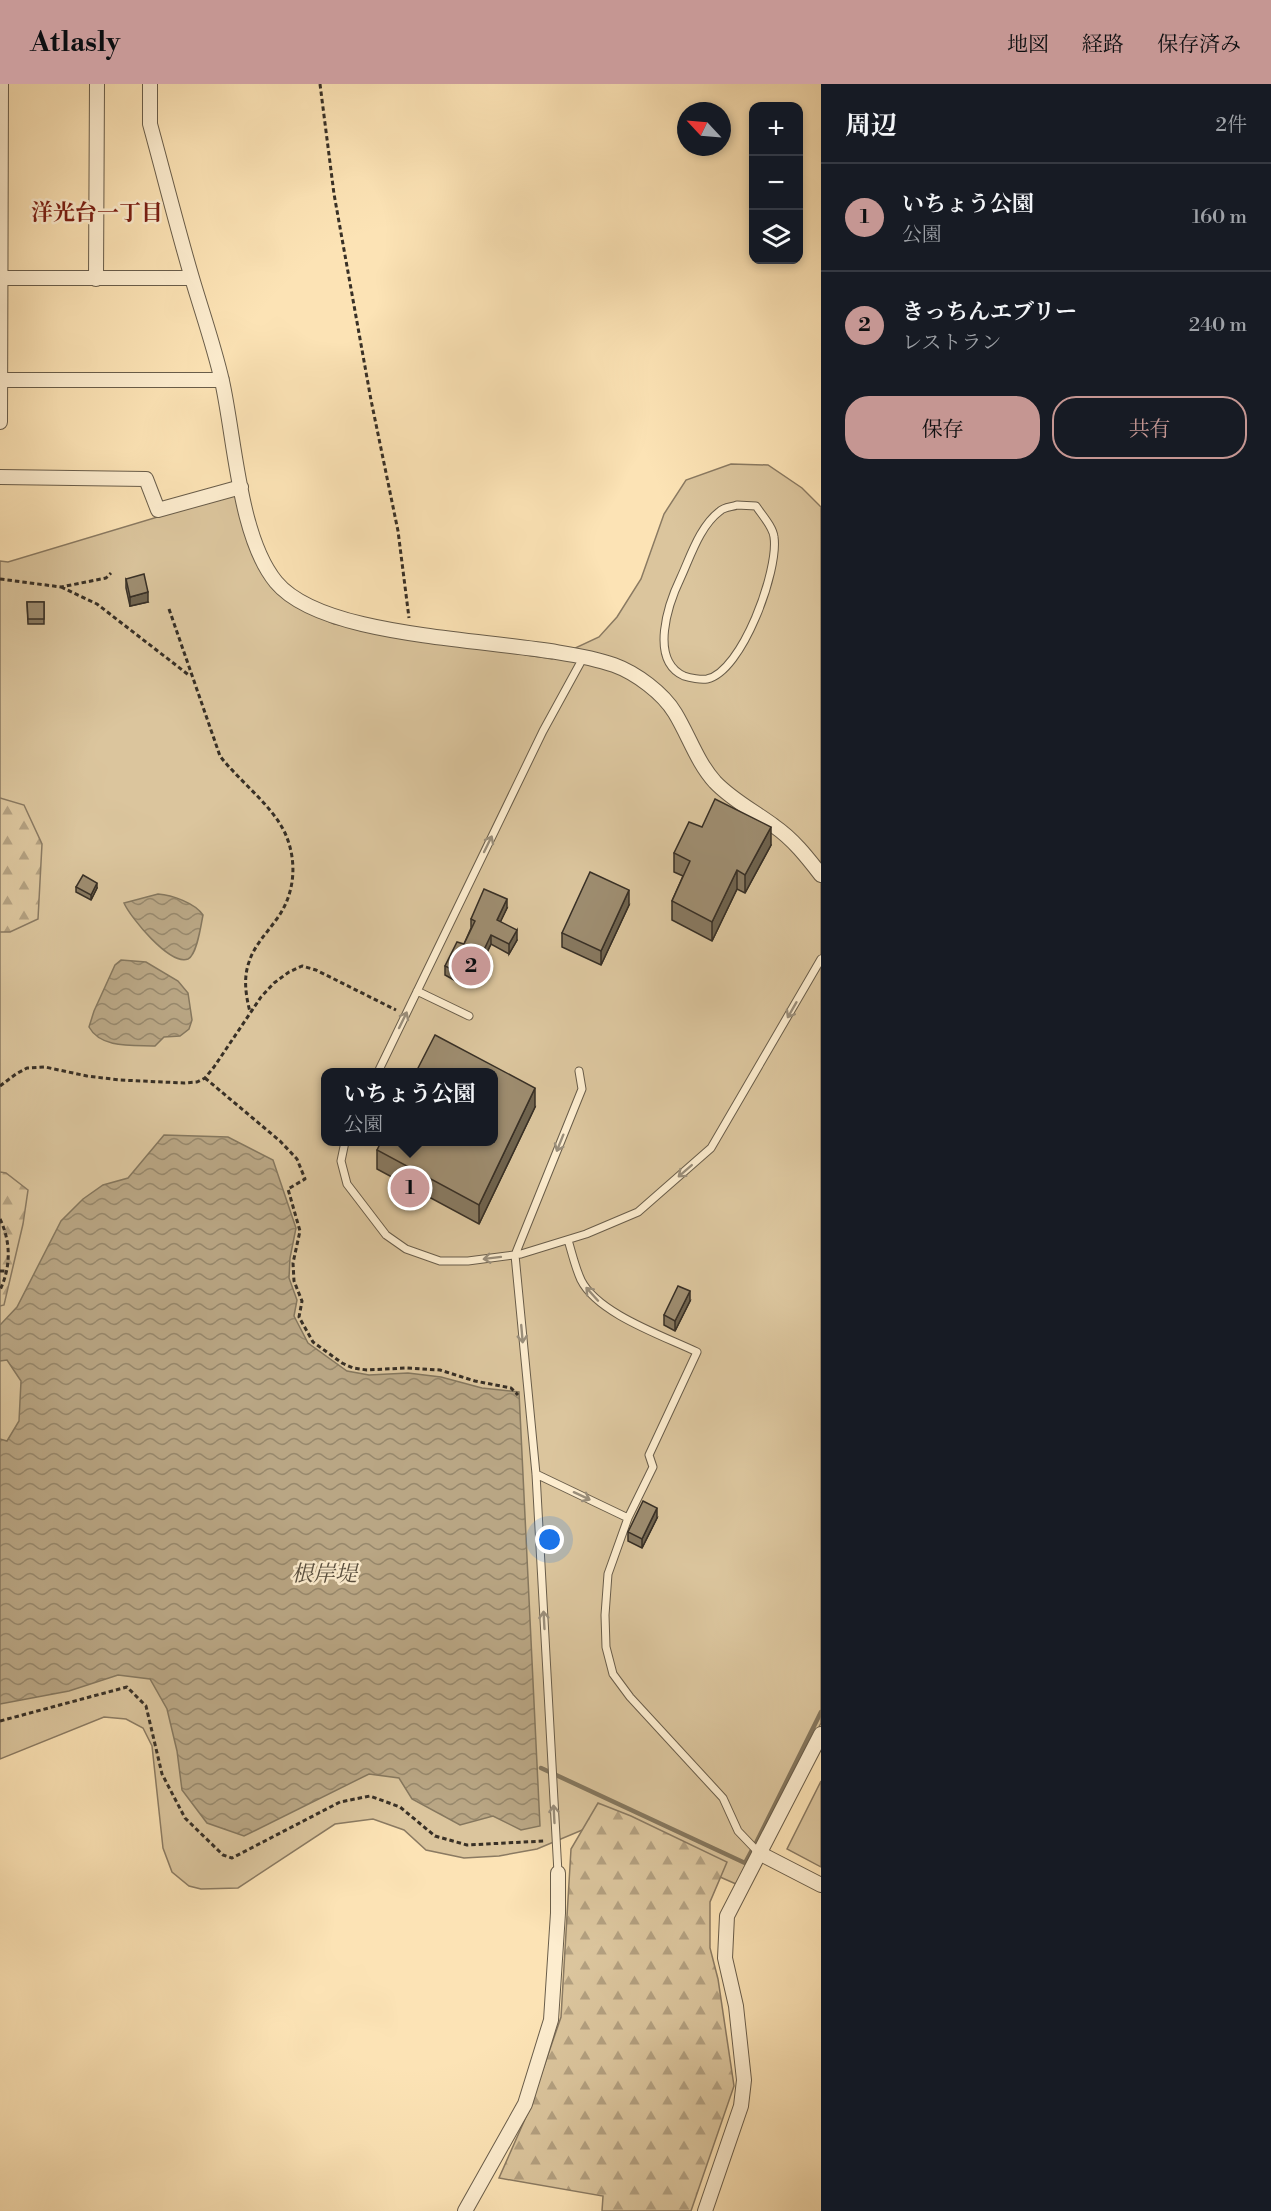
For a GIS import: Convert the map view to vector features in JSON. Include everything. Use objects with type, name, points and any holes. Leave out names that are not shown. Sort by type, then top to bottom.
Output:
[{"type":"street","points":[[0,422],[1,84]]},
{"type":"street","points":[[96,279],[97,84]]},
{"type":"street","points":[[150,84],[150,124],[222,380],[253,541],[276,581],[288,593],[327,615],[410,632],[550,651],[614,665],[633,675],[655,691],[674,711],[703,768],[717,784],[739,803],[776,827],[803,852],[821,875]]},
{"type":"street","points":[[1,278],[192,278]]},
{"type":"street","points":[[0,380],[222,380]]},
{"type":"street","points":[[0,477],[146,479],[158,510],[241,487]]},
{"type":"street","points":[[705,2211],[741,2106],[744,2080],[736,2006],[725,1958],[727,1916],[821,1734]]},
{"type":"street","points":[[759,1853],[821,1885]]},
{"type":"street","points":[[465,2211],[525,2103],[551,2020],[558,1873]]},
{"type":"lane","points":[[737,505],[756,506],[774,535],[775,557],[758,614],[730,665],[707,679],[688,678],[675,671],[665,655],[664,632],[674,590],[701,533],[721,510],[737,505]]},
{"type":"lane","points":[[380,1068],[543,731],[583,658]]},
{"type":"lane","points":[[344,1146],[341,1161],[347,1184],[386,1235],[406,1249],[440,1260],[468,1261],[515,1255],[586,1234],[638,1212],[711,1149],[821,959]]},
{"type":"lane","points":[[417,991],[469,1016]]},
{"type":"lane","points":[[558,1873],[536,1474],[515,1255],[582,1089],[579,1071]]},
{"type":"lane","points":[[568,1240],[582,1281],[593,1297],[608,1309],[697,1352],[649,1455],[653,1467],[628,1518],[608,1574],[605,1615],[606,1647],[613,1674],[630,1697],[723,1798],[738,1831],[759,1853]]},
{"type":"lane","points":[[536,1474],[628,1518]]},
{"type":"path","points":[[320,84],[336,205],[371,400],[398,531],[410,632]]},
{"type":"path","points":[[0,579],[61,587],[106,578],[111,573]]},
{"type":"path","points":[[61,587],[97,604],[192,677]]},
{"type":"path","points":[[169,609],[220,756],[276,818],[285,833],[293,867],[293,883],[286,902],[277,919],[255,948],[248,963],[246,998],[250,1012]]},
{"type":"path","points":[[0,1086],[27,1068],[45,1067],[120,1080],[197,1082],[205,1078],[214,1067],[250,1012],[274,983],[302,966],[316,970],[406,1014]]},
{"type":"path","points":[[205,1078],[280,1141],[297,1159],[304,1173],[305,1179],[288,1189],[300,1231],[294,1263],[294,1281],[302,1301],[300,1317],[313,1342],[342,1363],[353,1368],[440,1370],[475,1381],[511,1388],[522,1400]]},
{"type":"path","points":[[0,1219],[8,1246],[7,1271],[0,1290]]},
{"type":"path","points":[[0,1271],[7,1271]]},
{"type":"path","points":[[0,1721],[127,1688],[146,1706],[162,1774],[185,1818],[223,1855],[232,1858],[340,1802],[370,1796],[400,1807],[435,1836],[466,1845],[549,1841]]},
{"type":"green space","points":[[731,464],[768,465],[802,488],[821,507],[821,1723],[763,1838],[736,1884],[608,1828],[587,1828],[537,1849],[499,1856],[464,1858],[426,1850],[404,1830],[373,1819],[335,1824],[238,1888],[201,1889],[189,1886],[172,1872],[163,1848],[152,1746],[143,1728],[126,1719],[104,1717],[0,1759],[0,561],[8,562],[234,494],[239,498],[251,549],[273,589],[291,603],[334,624],[552,659],[599,637],[617,617],[641,579],[664,514],[686,480]]},
{"type":"green space","points":[[0,798],[24,805],[42,844],[38,919],[10,932],[0,932]]},
{"type":"green space","points":[[0,1172],[6,1173],[28,1190],[23,1224],[4,1305],[0,1306]]},
{"type":"green space","points":[[821,1781],[821,1867],[787,1849]]},
{"type":"green space","points":[[598,1803],[631,1816],[727,1862],[710,1902],[710,1948],[718,1979],[734,2086],[691,2211],[602,2211],[603,2196],[499,2178],[529,2110],[561,2017],[571,1849]]},
{"type":"water","points":[[158,894],[183,900],[203,915],[194,952],[188,959],[180,959],[161,948],[142,929],[124,903]]},
{"type":"water","points":[[121,960],[146,962],[178,981],[188,993],[192,1020],[189,1029],[180,1036],[164,1037],[155,1046],[119,1044],[101,1039],[94,1034],[89,1027],[94,1011],[115,965]]},
{"type":"water","name":"根岸堤","points":[[164,1135],[228,1137],[273,1160],[296,1228],[289,1278],[297,1300],[294,1316],[308,1343],[347,1371],[369,1375],[408,1373],[441,1377],[482,1388],[519,1392],[540,1826],[521,1830],[493,1816],[460,1825],[412,1799],[399,1778],[369,1774],[244,1836],[207,1823],[182,1790],[177,1751],[167,1709],[150,1679],[118,1675],[69,1691],[0,1704],[0,1439],[7,1441],[19,1421],[21,1381],[7,1360],[0,1361],[0,1325],[17,1307],[61,1221],[83,1199],[103,1185],[128,1178]]},
{"type":"building","points":[[144,574],[148,592],[130,597],[126,579]]},
{"type":"building","points":[[27,602],[44,602],[44,619],[28,619]]},
{"type":"building","points":[[715,799],[771,827],[745,875],[737,870],[712,922],[672,901],[690,861],[674,853],[689,822],[702,827]]},
{"type":"building","points":[[590,872],[629,890],[601,951],[562,933]]},
{"type":"building","points":[[83,875],[97,883],[91,895],[76,887]]},
{"type":"building","points":[[484,889],[507,899],[497,920],[517,930],[509,944],[491,935],[481,956],[469,959],[461,974],[445,966],[457,942],[464,944],[475,921],[471,919]]},
{"type":"building","points":[[435,1035],[497,1068],[418,1068]]},
{"type":"building","points":[[498,1068],[535,1088],[479,1205],[377,1150],[379,1146],[498,1146]]},
{"type":"building","points":[[678,1286],[690,1291],[675,1321],[664,1315]]},
{"type":"building","points":[[643,1501],[657,1508],[642,1539],[628,1532]]},
{"type":"waterway","points":[[756,1843],[821,1712]]},
{"type":"waterway","points":[[541,1768],[745,1863],[752,1850]]},
{"type":"place","name":"きっちんエブリー","points":[[471,966]]},
{"type":"place","name":"いちょう公園","points":[[410,1188]]},
{"type":"district","name":"洋光台一丁目","points":[[97,213]]}]
